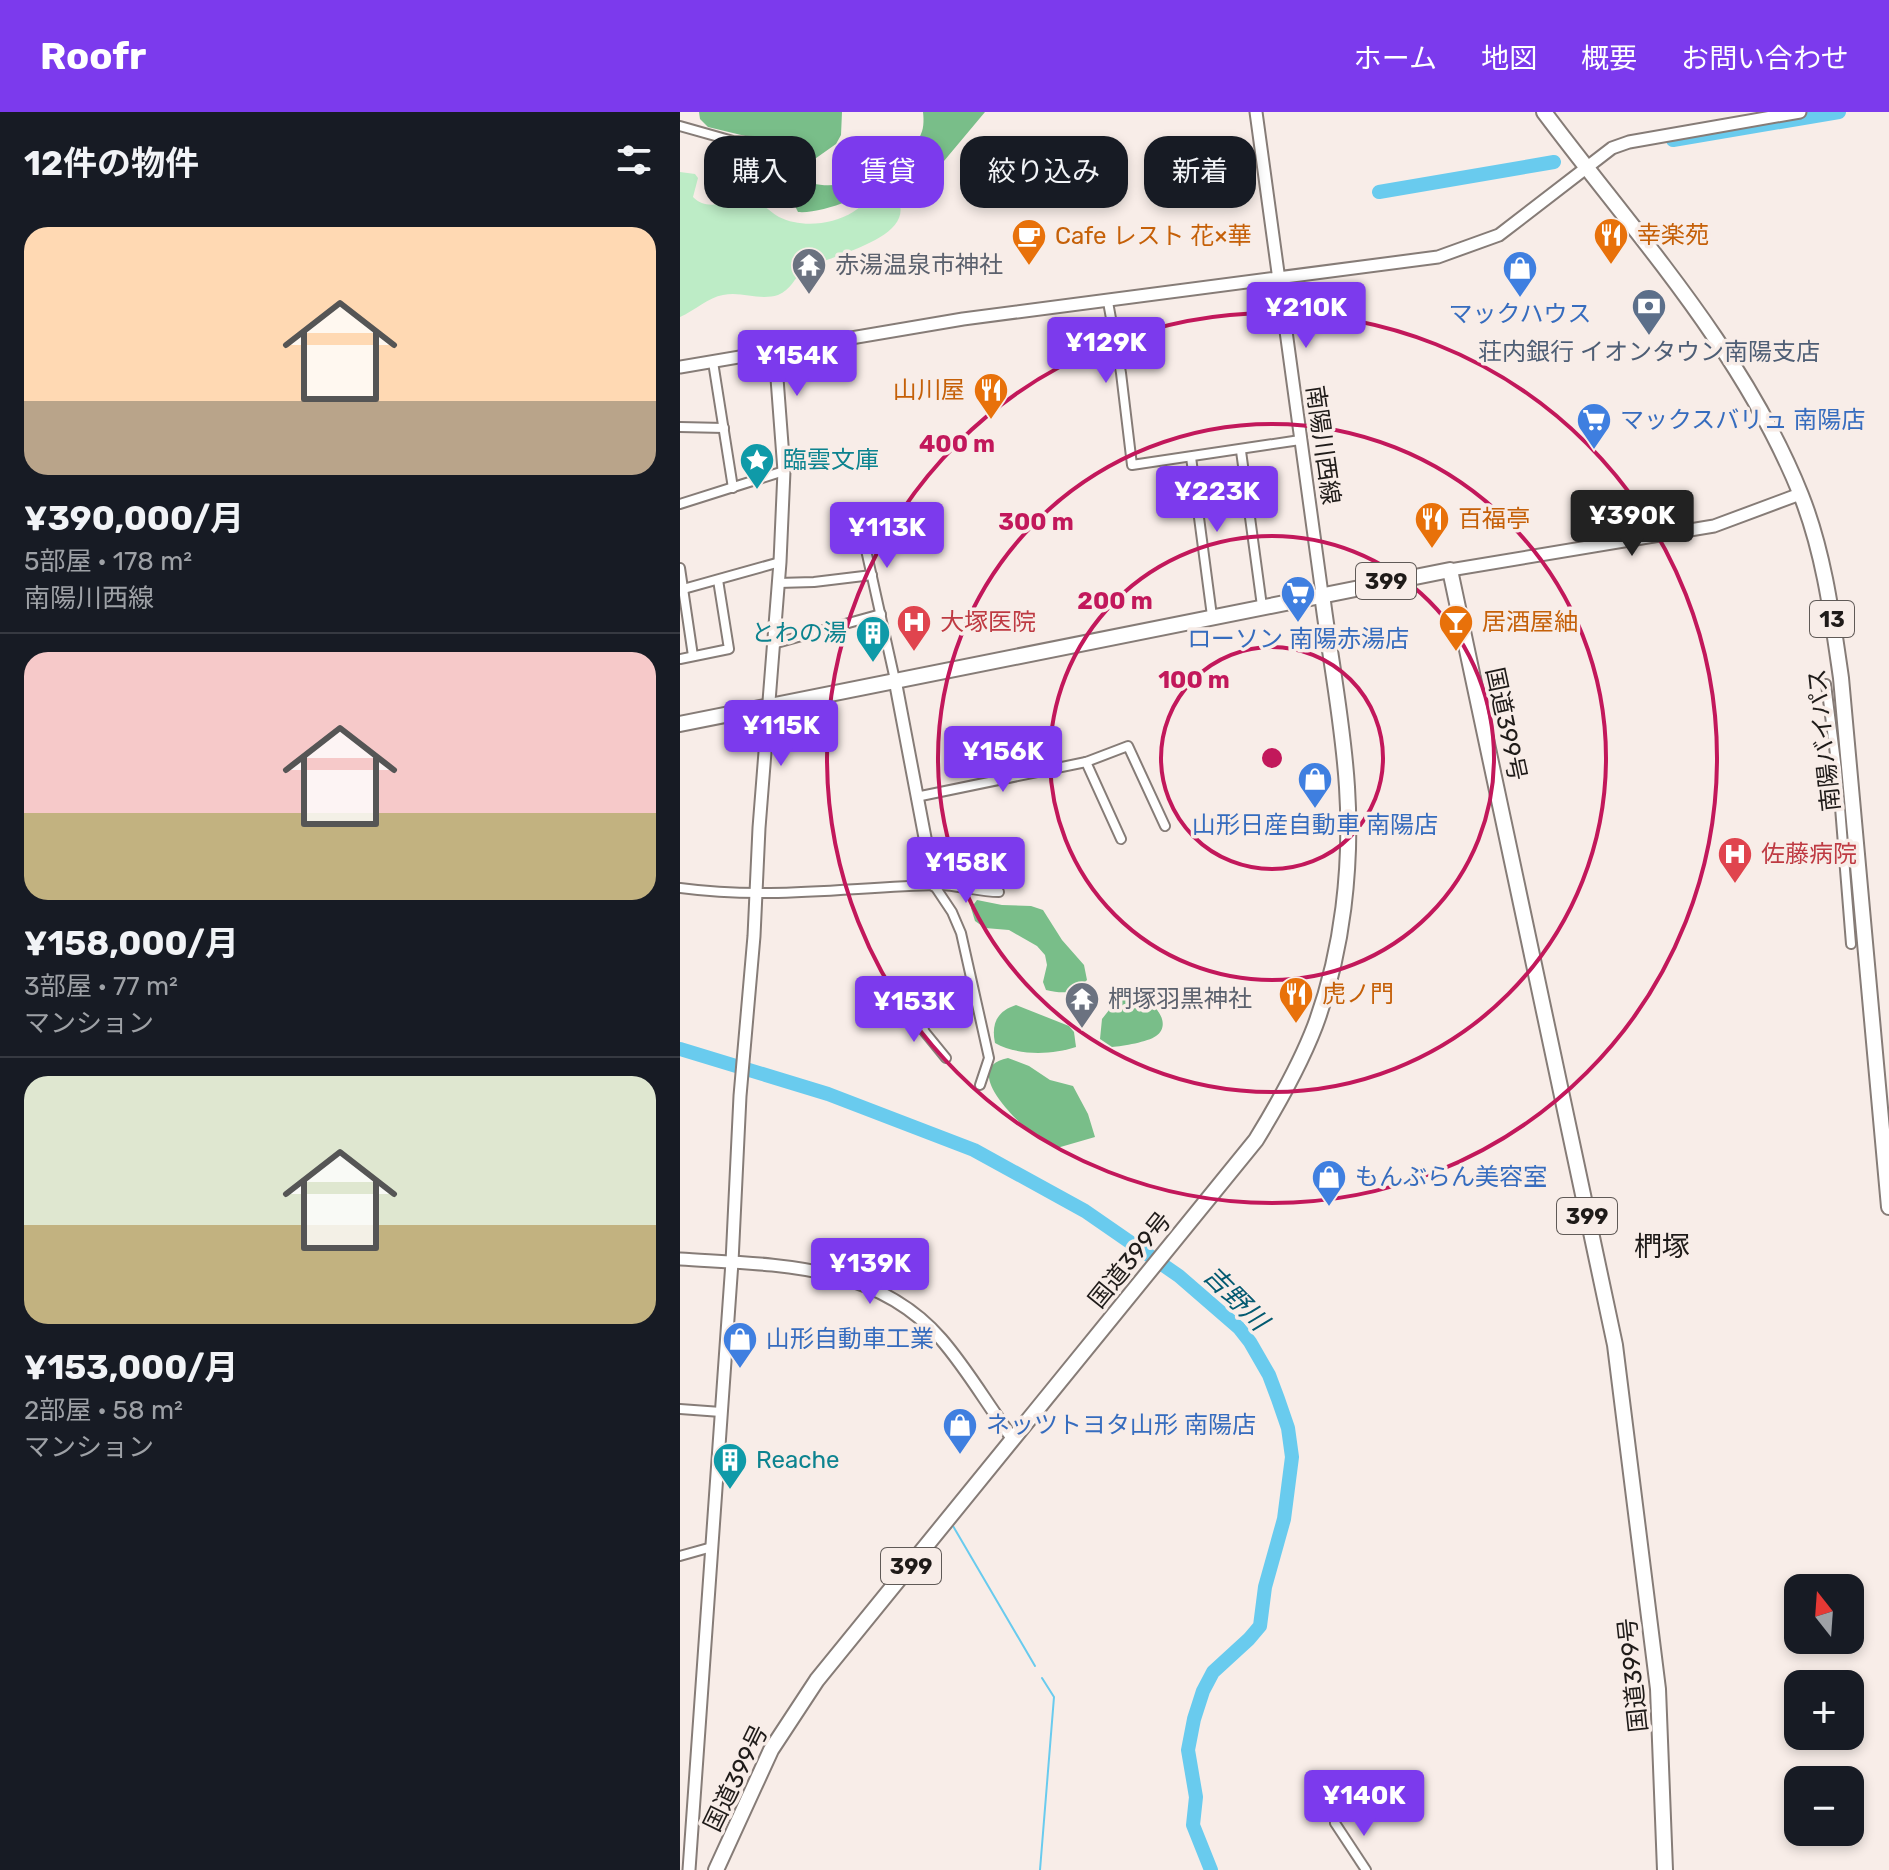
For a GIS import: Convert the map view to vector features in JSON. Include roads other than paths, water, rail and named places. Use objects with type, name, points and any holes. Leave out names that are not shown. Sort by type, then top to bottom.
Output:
[{"type":"highway","name":"南陽バイパス","points":[[1544,112],[1733,361],[1763,413],[1800,494],[1828,591],[1841,678],[1889,1207]]},
{"type":"highway","name":"399","points":[[680,724],[1450,570]]},
{"type":"highway","name":"国道399号","points":[[1450,570],[1616,1356],[1658,1689],[1665,1870]]},
{"type":"highway","name":"国道399号","points":[[716,1870],[771,1750],[805,1698],[1256,1140],[1315,1026],[1333,965],[1346,876],[1348,828],[1347,785],[1322,594]]},
{"type":"main road","name":"南陽川西線","points":[[1256,112],[1322,594]]},
{"type":"main road","points":[[680,367],[963,319],[1425,260],[1499,235],[1612,148],[1629,142],[1800,112]]},
{"type":"main road","points":[[689,1870],[732,1262],[740,1096],[754,936],[767,706],[780,562],[784,471],[775,352]]},
{"type":"main road","points":[[1450,570],[1705,528],[1800,494]]},
{"type":"main road","points":[[895,680],[934,885]]},
{"type":"main road","points":[[680,1259],[798,1267],[836,1275],[879,1291],[927,1324],[942,1340],[1013,1439]]},
{"type":"street","points":[[680,126],[715,136]]},
{"type":"street","points":[[1108,302],[1121,373],[1132,465],[1300,440]]},
{"type":"street","points":[[713,362],[733,488]]},
{"type":"street","points":[[680,427],[724,428]]},
{"type":"street","points":[[1241,451],[1262,606]]},
{"type":"street","points":[[1191,457],[1212,616]]},
{"type":"street","points":[[680,504],[784,471]]},
{"type":"street","points":[[862,532],[895,680]]},
{"type":"street","points":[[682,589],[780,562]]},
{"type":"street","points":[[680,568],[693,656]]},
{"type":"street","points":[[778,583],[872,575]]},
{"type":"street","points":[[680,659],[729,649],[718,580]]},
{"type":"street","points":[[773,644],[881,614]]},
{"type":"street","points":[[1826,684],[1837,770],[1851,944]]},
{"type":"street","points":[[916,797],[1077,761],[1086,762],[1128,746],[1165,826]]},
{"type":"street","points":[[1086,762],[1121,839]]},
{"type":"street","points":[[934,885],[952,912],[961,933],[989,1058],[980,1085]]},
{"type":"street","points":[[680,888],[797,894],[934,885],[999,892]]},
{"type":"street","points":[[922,1013],[924,1031],[946,1058]]},
{"type":"street","points":[[680,1409],[721,1412]]},
{"type":"street","points":[[680,1556],[712,1547]]},
{"type":"street","points":[[1335,1823],[1366,1870]]},
{"type":"waterway","points":[[1673,140],[1839,112]]},
{"type":"waterway","points":[[1379,192],[1554,162]]},
{"type":"waterway","name":"吉野川","points":[[680,1049],[828,1094],[974,1150],[1085,1211],[1179,1276],[1239,1328],[1250,1342],[1269,1375],[1278,1399],[1288,1428],[1292,1457],[1284,1519],[1265,1587],[1260,1626],[1213,1672],[1194,1719],[1188,1750],[1196,1797],[1193,1825],[1211,1870]]},
{"type":"waterway","points":[[953,1526],[1035,1666]]},
{"type":"waterway","points":[[1040,1870],[1054,1697],[1042,1678]]},
{"type":"place","name":"幸楽苑","points":[[1611,266]]},
{"type":"place","name":"Cafe レスト 花×華","points":[[1029,267]]},
{"type":"place","name":"赤湯温泉市神社","points":[[809,296]]},
{"type":"place","name":"マックハウス","points":[[1520,299]]},
{"type":"place","name":"荘内銀行 イオンタウン南陽支店","points":[[1649,337]]},
{"type":"place","name":"山川屋","points":[[991,421]]},
{"type":"place","name":"マックスバリュ 南陽店","points":[[1594,451]]},
{"type":"place","name":"臨雲文庫","points":[[757,491]]},
{"type":"place","name":"百福亭","points":[[1432,550]]},
{"type":"place","name":"ローソン 南陽赤湯店","points":[[1298,624]]},
{"type":"place","name":"大塚医院","points":[[914,653]]},
{"type":"place","name":"居酒屋紬","points":[[1456,653]]},
{"type":"place","name":"とわの湯","points":[[873,664]]},
{"type":"place","name":"山形日産自動車 南陽店","points":[[1315,810]]},
{"type":"place","name":"佐藤病院","points":[[1735,885]]},
{"type":"place","name":"虎ノ門","points":[[1296,1025]]},
{"type":"place","name":"椚塚羽黒神社","points":[[1082,1030]]},
{"type":"place","name":"もんぶらん美容室","points":[[1329,1208]]},
{"type":"place","name":"山形自動車工業","points":[[740,1370]]},
{"type":"place","name":"ネッツトヨタ山形 南陽店","points":[[960,1456]]},
{"type":"place","name":"Reache","points":[[730,1491]]},
{"type":"district","name":"椚塚","points":[[1662,1246]]}]
